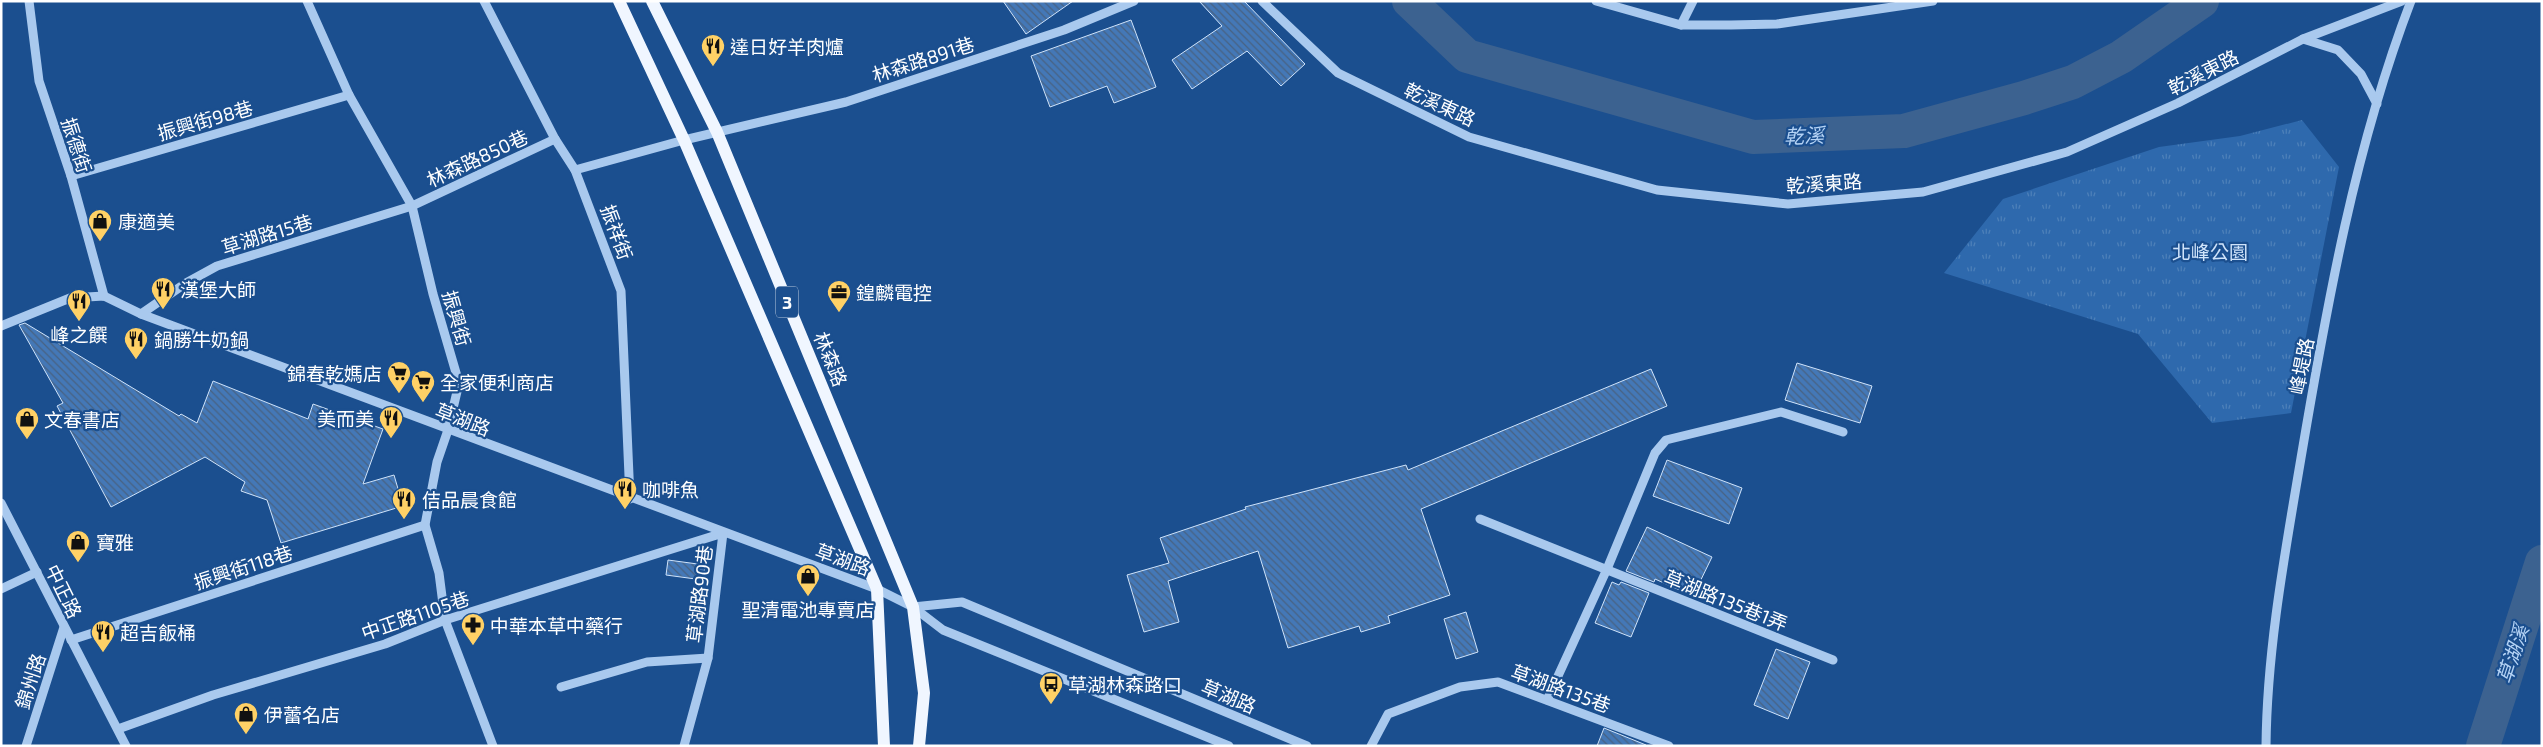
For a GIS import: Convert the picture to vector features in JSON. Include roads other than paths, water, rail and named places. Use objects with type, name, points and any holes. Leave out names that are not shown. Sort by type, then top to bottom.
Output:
[{"type":"main road","name":"3","points":[[619,1],[684,140],[877,589],[884,746]]},
{"type":"main road","name":"林森路","points":[[652,1],[717,132],[913,607],[924,693],[919,746]]},
{"type":"street","name":"振德街","points":[[28,1],[39,81],[71,176],[104,296]]},
{"type":"street","name":"振興街","points":[[307,1],[349,95],[412,206],[433,294],[459,383],[448,430],[437,462],[425,525],[439,572],[445,620],[493,746]]},
{"type":"street","name":"振祥街","points":[[484,1],[555,139],[575,170],[621,291],[630,499]]},
{"type":"street","name":"林森路891巷","points":[[684,140],[846,102],[1064,30],[1134,1]]},
{"type":"street","name":"乾溪東路","points":[[1262,1],[1338,73],[1469,137],[1657,190],[1788,204],[1923,192],[2067,152],[2178,104],[2303,39],[2402,1]]},
{"type":"street","points":[[1596,1],[1681,25],[1777,24],[1933,1]]},
{"type":"street","points":[[1681,25],[1694,1]]},
{"type":"street","name":"峰堤路","points":[[2266,746],[2278,596],[2308,413],[2338,261],[2359,168],[2394,45],[2411,1]]},
{"type":"street","points":[[2303,39],[2338,50],[2361,74],[2377,104]]},
{"type":"street","name":"振興街98巷","points":[[71,176],[349,95]]},
{"type":"street","name":"林森路850巷","points":[[412,206],[555,139]]},
{"type":"street","points":[[575,170],[684,140]]},
{"type":"street","name":"草湖路15巷","points":[[141,314],[186,283],[217,266],[412,206]]},
{"type":"street","name":"草湖路","points":[[1,326],[70,298],[104,296],[141,314],[630,499],[877,589],[913,607],[943,630],[1229,746]]},
{"type":"street","points":[[1547,700],[1607,569],[1655,453],[1666,440],[1781,412],[1843,432]]},
{"type":"street","name":"中正路","points":[[1,503],[126,746]]},
{"type":"street","name":"草湖路135巷1弄","points":[[1480,519],[1833,660]]},
{"type":"street","name":"振興街118巷","points":[[71,640],[425,525]]},
{"type":"street","name":"中正路1105巷","points":[[118,729],[213,695],[385,644],[445,620],[723,533]]},
{"type":"street","name":"草湖路90巷","points":[[684,746],[708,658],[723,533]]},
{"type":"street","points":[[1,590],[37,572]]},
{"type":"street","name":"草湖路","points":[[913,607],[962,602],[1307,746]]},
{"type":"street","name":"錦州路","points":[[26,746],[64,627]]},
{"type":"street","points":[[562,687],[647,662],[708,658]]},
{"type":"street","name":"草湖路135巷","points":[[1371,746],[1388,714],[1460,687],[1498,682],[1669,746]]},
{"type":"waterway","name":"乾溪","points":[[1409,1],[1467,56],[1753,137],[1904,131],[2024,98],[2073,82],[2121,57],[2202,1]]},
{"type":"waterway","name":"草湖溪","points":[[2483,746],[2542,562]]},
{"type":"place","name":"達日好羊肉爐","points":[[713,67]]},
{"type":"place","name":"康適美","points":[[100,242]]},
{"type":"place","name":"漢堡大師","points":[[163,310]]},
{"type":"place","name":"鍠麟電控","points":[[839,313]]},
{"type":"place","name":"峰之饌","points":[[79,322]]},
{"type":"place","name":"鍋勝牛奶鍋","points":[[136,360]]},
{"type":"place","name":"錦春乾媽店","points":[[399,394]]},
{"type":"place","name":"全家便利商店","points":[[423,403]]},
{"type":"place","name":"美而美","points":[[391,439]]},
{"type":"place","name":"文春書店","points":[[27,440]]},
{"type":"place","name":"咖啡魚","points":[[625,510]]},
{"type":"place","name":"佶品晨食館","points":[[404,520]]},
{"type":"place","name":"寶雅","points":[[78,563]]},
{"type":"place","name":"聖清電池專賣店","points":[[808,597]]},
{"type":"place","name":"中華本草中藥行","points":[[473,646]]},
{"type":"place","name":"超吉飯桶","points":[[103,653]]},
{"type":"place","name":"草湖林森路口","points":[[1051,705]]},
{"type":"place","name":"伊蕾名店","points":[[246,735]]},
{"type":"park label","name":"北峰公園","points":[[2210,251]]}]
